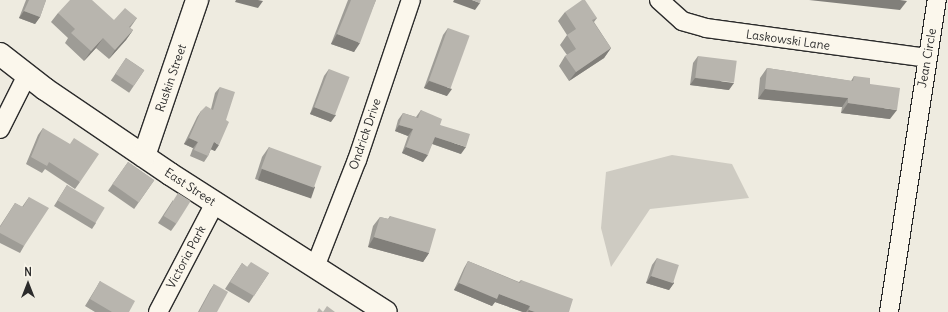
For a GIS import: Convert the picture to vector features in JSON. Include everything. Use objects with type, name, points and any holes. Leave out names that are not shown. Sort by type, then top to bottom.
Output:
[{"type":"main road","name":"Ruskin Street","points":[[144,156],[197,0]]},
{"type":"main road","name":"East Street","points":[[0,54],[27,75],[144,156],[386,312]]},
{"type":"street","name":"Ondrick Drive","points":[[315,267],[357,160],[411,0]]},
{"type":"street","name":"Laskowski Lane","points":[[659,0],[682,21],[706,28],[927,58]]},
{"type":"street","name":"Jean Circle","points":[[889,312],[937,0]]},
{"type":"street","points":[[0,129],[27,75]]},
{"type":"street","name":"Victoria Park","points":[[158,312],[215,202]]},
{"type":"shaded area","points":[[672,155],[732,164],[749,198],[650,209],[611,267],[601,228],[606,172]]},
{"type":"building","points":[[29,0],[46,0],[40,17],[24,11]]},
{"type":"building","points":[[70,0],[92,0],[114,20],[125,8],[137,18],[129,27],[133,30],[115,50],[103,38],[91,51],[71,33],[75,29],[58,13]]},
{"type":"building","points":[[351,0],[376,0],[360,43],[337,34]]},
{"type":"building","points":[[472,0],[481,0],[480,3]]},
{"type":"building","points":[[582,0],[585,0],[597,18],[592,20],[611,48],[576,72],[565,56],[576,49],[567,35],[576,29],[565,12]]},
{"type":"building","points":[[448,28],[470,36],[450,88],[429,81]]},
{"type":"building","points":[[698,56],[737,61],[734,83],[695,78]]},
{"type":"building","points":[[126,58],[144,70],[134,86],[115,74]]},
{"type":"building","points":[[767,68],[853,81],[854,76],[870,78],[870,84],[900,88],[897,110],[848,103],[848,98],[765,89]]},
{"type":"building","points":[[329,69],[350,77],[335,115],[314,107]]},
{"type":"building","points":[[220,87],[235,92],[226,120],[229,122],[219,145],[214,142],[208,156],[194,150],[198,142],[189,138],[201,111],[206,106],[213,110]]},
{"type":"building","points":[[421,110],[442,119],[440,125],[470,134],[466,147],[435,137],[428,155],[406,147],[413,129],[399,125],[403,113],[418,118]]},
{"type":"building","points":[[43,128],[70,144],[74,138],[99,154],[80,182],[49,162],[47,166],[31,157]]},
{"type":"building","points":[[269,147],[322,166],[314,188],[261,169]]},
{"type":"building","points":[[128,162],[154,180],[139,202],[113,184]]},
{"type":"building","points":[[67,185],[105,208],[95,223],[58,200]]},
{"type":"building","points":[[178,193],[191,201],[176,224],[164,216]]},
{"type":"building","points":[[29,197],[49,208],[24,246],[0,233],[0,227],[15,203],[23,207]]},
{"type":"building","points":[[390,216],[436,229],[429,253],[374,237],[380,217],[389,219]]},
{"type":"building","points":[[657,258],[679,265],[673,283],[651,276]]},
{"type":"building","points":[[468,261],[520,283],[521,280],[573,299],[569,312],[535,312],[529,310],[530,306],[499,294],[497,299],[459,283]]},
{"type":"building","points":[[251,262],[269,273],[254,296],[230,282],[242,263],[247,267]]},
{"type":"building","points":[[100,281],[135,301],[129,312],[112,312],[90,299]]},
{"type":"building","points":[[214,284],[228,292],[217,312],[199,312]]},
{"type":"building","points":[[327,306],[335,312],[323,312]]},
{"type":"building","points":[[319,308],[323,312],[317,312]]}]
